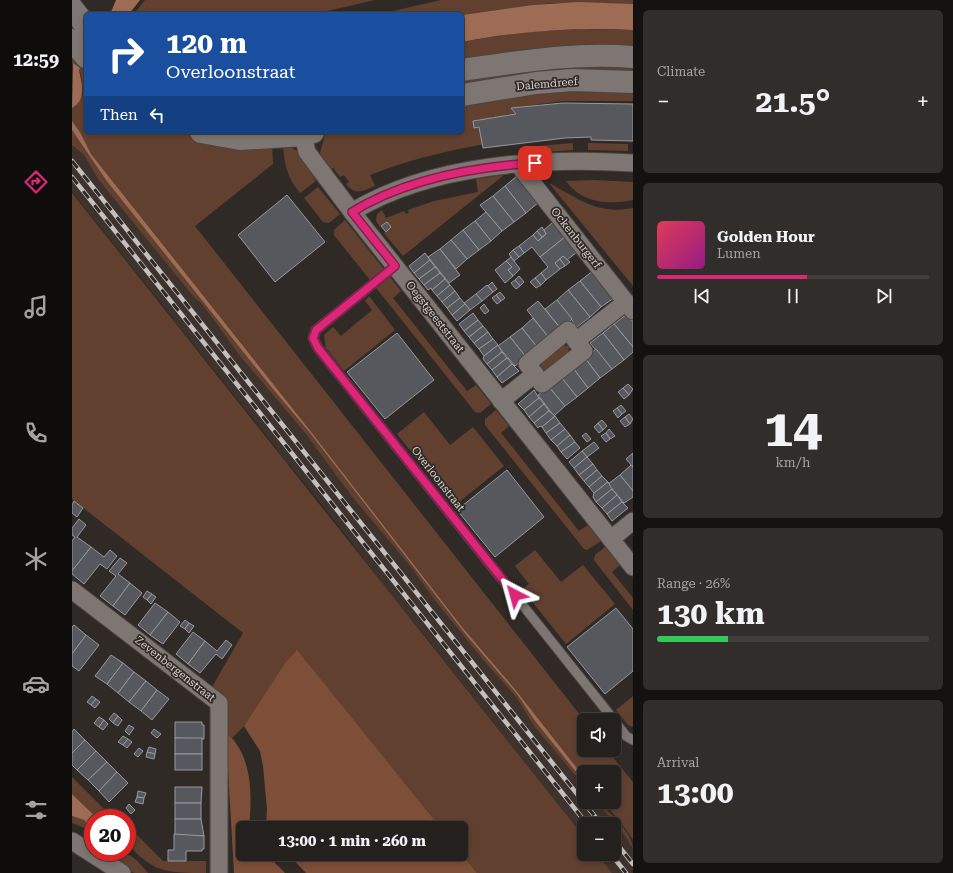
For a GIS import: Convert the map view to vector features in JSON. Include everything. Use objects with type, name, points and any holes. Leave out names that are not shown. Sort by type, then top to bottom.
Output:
[{"type":"street","points":[[72,8],[84,23]]},
{"type":"street","points":[[72,40],[84,55]]},
{"type":"street","points":[[464,70],[540,59],[578,56],[633,57]]},
{"type":"street","name":"Dalemdreef","points":[[464,95],[536,83],[572,80],[633,82]]},
{"type":"street","points":[[212,134],[240,139],[295,134]]},
{"type":"street","name":"Oegstgeeststraat","points":[[306,134],[307,152],[352,212],[633,567]]},
{"type":"street","points":[[352,212],[374,199],[437,178],[504,165],[594,160],[633,162]]},
{"type":"street","name":"Ockenburgerf","points":[[521,164],[523,171],[630,307]]},
{"type":"street","points":[[576,341],[630,307]]},
{"type":"street","points":[[568,330],[576,341],[584,351],[542,384],[527,364],[568,330]]},
{"type":"street","points":[[502,401],[535,374]]},
{"type":"street","points":[[611,539],[633,521]]},
{"type":"street","name":"Zevenbergenstraat","points":[[72,590],[219,703],[219,873]]},
{"type":"street","points":[[72,841],[122,873]]},
{"type":"lane","name":"Overloonstraat","points":[[395,266],[316,330],[313,338],[608,713]]},
{"type":"lane","name":"Overloonstraat","points":[[621,729],[626,736],[633,740]]},
{"type":"shaded area","points":[[116,0],[140,0],[131,12],[111,12]]},
{"type":"shaded area","points":[[145,0],[375,0],[323,12],[136,12]]},
{"type":"shaded area","points":[[441,0],[633,0],[633,4],[552,3],[464,15],[464,12],[389,12]]},
{"type":"shaded area","points":[[578,2],[633,4],[633,30],[590,29],[547,31],[505,35],[464,42],[464,15],[533,5]]},
{"type":"shaded area","points":[[583,29],[633,30],[633,53],[464,65],[464,42],[522,32]]},
{"type":"shaded area","points":[[72,55],[84,70],[84,134],[192,134],[272,143],[273,164],[195,226],[578,713],[577,713],[577,757],[613,757],[619,765],[577,765],[577,768],[514,688],[462,627],[312,433],[91,154],[80,132],[72,121],[72,108],[83,94],[80,71],[73,63],[72,64]]},
{"type":"shaded area","points":[[73,63],[80,68],[82,96],[77,104],[72,108]]},
{"type":"shaded area","points":[[633,65],[633,74],[464,86],[464,77],[510,69]]},
{"type":"shaded area","points":[[633,86],[633,101],[563,101],[511,108],[525,126],[510,127],[508,114],[505,115],[507,128],[496,130],[494,116],[492,117],[494,130],[478,119],[485,144],[427,156],[370,175],[375,186],[363,191],[356,191],[349,188],[346,184],[349,182],[344,175],[340,177],[333,168],[330,170],[321,157],[320,153],[325,135],[328,134],[464,134],[464,98]]},
{"type":"shaded area","points":[[72,121],[80,132],[91,154],[312,433],[462,627],[514,688],[577,768],[577,773],[535,721],[517,694],[467,636],[310,433],[272,388],[106,180],[72,130]]},
{"type":"shaded area","points":[[72,130],[120,197],[272,388],[310,433],[467,636],[517,693],[535,721],[577,773],[577,778],[534,726],[516,697],[485,662],[433,598],[411,567],[353,498],[305,433],[240,356],[202,304],[192,295],[98,179],[84,155],[72,145]]},
{"type":"shaded area","points":[[573,143],[573,150],[544,152],[537,146]]},
{"type":"shaded area","points":[[588,143],[628,144],[628,151],[588,150]]},
{"type":"shaded area","points":[[283,144],[300,152],[316,181],[300,193],[289,176],[284,158]]},
{"type":"shaded area","points":[[72,145],[84,155],[98,179],[192,295],[202,304],[240,356],[305,433],[353,498],[411,567],[433,598],[516,697],[534,726],[577,778],[577,809],[602,809],[610,817],[577,817],[577,829],[414,622],[389,593],[349,539],[290,465],[285,462],[275,446],[179,328],[169,313],[72,192]]},
{"type":"shaded area","points":[[504,175],[403,256],[384,233],[391,227],[387,222],[380,227],[376,221],[377,214],[382,210],[386,218],[404,211],[406,214],[409,213],[408,210],[434,201],[478,192],[476,179]]},
{"type":"shaded area","points":[[594,180],[633,182],[633,200],[624,202],[596,201],[580,194],[566,181]]},
{"type":"shaded area","points":[[549,183],[579,200],[599,207],[620,210],[633,208],[633,286]]},
{"type":"shaded area","points":[[318,187],[340,214],[329,223],[323,222],[304,198]]},
{"type":"shaded area","points":[[72,193],[577,828],[577,861],[603,861],[612,873],[477,873],[467,861],[468,821],[435,821],[297,651],[244,726],[232,738],[228,734],[226,735],[212,687],[243,633],[72,499]]},
{"type":"shaded area","points":[[345,220],[401,291],[393,298],[467,391],[476,385],[491,404],[480,413],[475,412],[334,235],[334,230]]},
{"type":"shaded area","points":[[369,296],[395,330],[344,371],[326,348],[324,335],[333,327],[341,336],[372,310],[365,301]]},
{"type":"shaded area","points":[[562,345],[569,346],[568,355],[548,371],[543,371],[540,368],[541,361]]},
{"type":"shaded area","points":[[496,410],[509,426],[501,433],[579,531],[588,525],[601,541],[587,550],[584,549],[485,425],[485,419]]},
{"type":"shaded area","points":[[424,412],[450,445],[473,427],[504,466],[454,506],[397,434]]},
{"type":"shaded area","points":[[605,547],[620,565],[612,572],[633,598],[633,610],[594,560],[595,555]]},
{"type":"shaded area","points":[[535,550],[561,582],[583,565],[615,604],[566,644],[522,589],[529,584],[515,566]]},
{"type":"shaded area","points":[[297,650],[435,821],[266,821],[267,809],[260,751],[244,726],[286,662]]},
{"type":"shaded area","points":[[633,696],[633,727],[628,725],[621,716],[621,713],[618,713],[616,710]]},
{"type":"shaded area","points":[[228,734],[242,754],[249,778],[250,821],[236,821],[236,861],[273,861],[285,873],[234,873],[226,735]]},
{"type":"shaded area","points":[[621,767],[633,782],[633,840],[621,823],[621,817],[616,817],[609,809],[621,809]]},
{"type":"shaded area","points":[[72,777],[104,809],[88,809],[72,794]]},
{"type":"shaded area","points":[[72,794],[88,809],[84,809],[84,820],[72,816]]},
{"type":"shaded area","points":[[602,809],[606,809],[614,817],[610,817]]},
{"type":"shaded area","points":[[72,816],[84,820],[84,828],[72,823]]},
{"type":"shaded area","points":[[621,825],[629,836],[633,849],[621,830]]},
{"type":"shaded area","points":[[621,830],[633,849],[633,873],[612,873],[602,861],[621,861]]},
{"type":"shaded area","points":[[136,834],[163,861],[206,861],[206,873],[181,873],[171,871],[153,866],[136,853]]},
{"type":"shaded area","points":[[136,860],[148,873],[134,873],[115,861]]},
{"type":"shaded area","points":[[295,861],[467,861],[477,873],[306,873]]},
{"type":"building","points":[[563,103],[633,104],[633,141],[591,140],[591,137],[565,138],[483,148],[479,127],[474,128],[473,121],[516,114],[511,108]]},
{"type":"building","points":[[517,176],[539,202],[526,213],[505,186]]},
{"type":"building","points":[[505,186],[526,213],[514,222],[493,196]]},
{"type":"building","points":[[287,195],[325,242],[275,282],[238,235]]},
{"type":"building","points":[[493,196],[514,222],[502,231],[480,205]]},
{"type":"building","points":[[486,212],[502,231],[491,241],[475,221]]},
{"type":"building","points":[[475,221],[491,241],[479,250],[463,230]]},
{"type":"building","points":[[387,222],[391,227],[386,232],[381,226]]},
{"type":"building","points":[[553,222],[565,237],[540,257],[532,247],[524,253],[519,246],[533,235],[538,241],[546,234],[544,230]]},
{"type":"building","points":[[542,227],[546,234],[542,237],[537,231]]},
{"type":"building","points":[[463,230],[479,250],[467,259],[451,240]]},
{"type":"building","points":[[537,231],[542,237],[538,241],[533,235]]},
{"type":"building","points":[[565,237],[577,252],[567,260],[563,256],[555,263],[560,269],[546,280],[541,273],[548,267],[540,257]]},
{"type":"building","points":[[451,240],[467,259],[456,269],[440,249]]},
{"type":"building","points":[[519,246],[524,253],[519,257],[513,250]]},
{"type":"building","points":[[440,249],[460,275],[449,283],[428,257]]},
{"type":"building","points":[[513,250],[519,257],[514,261],[509,254]]},
{"type":"building","points":[[425,253],[430,260],[414,273],[409,266]]},
{"type":"building","points":[[563,256],[570,262],[565,266],[560,259]]},
{"type":"building","points":[[511,257],[520,269],[513,276],[508,270],[512,267],[506,261]]},
{"type":"building","points":[[560,259],[565,266],[560,269],[555,263]]},
{"type":"building","points":[[430,260],[435,267],[419,279],[414,273]]},
{"type":"building","points":[[506,261],[512,267],[508,270],[513,276],[505,283],[495,270]]},
{"type":"building","points":[[435,267],[440,273],[424,285],[419,279]]},
{"type":"building","points":[[594,270],[614,298],[601,307],[580,281]]},
{"type":"building","points":[[440,273],[445,279],[432,290],[431,288],[428,290],[424,285]]},
{"type":"building","points":[[541,273],[546,280],[541,285],[535,278]]},
{"type":"building","points":[[519,276],[524,282],[520,286],[515,280]]},
{"type":"building","points":[[535,278],[541,285],[536,288],[530,282]]},
{"type":"building","points":[[445,279],[450,285],[437,296],[432,290]]},
{"type":"building","points":[[515,280],[520,286],[516,289],[511,283]]},
{"type":"building","points":[[580,281],[601,307],[590,317],[568,290]]},
{"type":"building","points":[[492,282],[497,289],[493,292],[488,286]]},
{"type":"building","points":[[450,285],[455,291],[442,302],[437,296]]},
{"type":"building","points":[[487,285],[493,292],[482,301],[476,294]]},
{"type":"building","points":[[568,290],[590,317],[577,327],[557,300]]},
{"type":"building","points":[[455,291],[460,298],[447,308],[442,302]]},
{"type":"building","points":[[500,292],[505,298],[501,301],[496,295]]},
{"type":"building","points":[[476,294],[482,301],[470,310],[464,303]]},
{"type":"building","points":[[496,295],[501,301],[497,304],[492,298]]},
{"type":"building","points":[[460,298],[465,304],[452,315],[447,308]]},
{"type":"building","points":[[557,300],[572,319],[561,329],[545,309]]},
{"type":"building","points":[[538,301],[561,329],[549,338],[527,310]]},
{"type":"building","points":[[465,304],[470,310],[457,321],[452,315]]},
{"type":"building","points":[[484,304],[489,311],[485,314],[480,308]]},
{"type":"building","points":[[473,313],[478,320],[464,331],[459,324]]},
{"type":"building","points":[[627,314],[632,321],[633,320],[633,347],[614,324]]},
{"type":"building","points":[[533,318],[549,338],[537,347],[522,328]]},
{"type":"building","points":[[478,320],[483,326],[469,337],[464,331]]},
{"type":"building","points":[[614,324],[633,347],[633,352],[624,360],[603,333]]},
{"type":"building","points":[[483,326],[488,332],[474,343],[469,337]]},
{"type":"building","points":[[522,328],[537,347],[526,357],[510,337]]},
{"type":"building","points":[[488,332],[493,339],[479,349],[474,343]]},
{"type":"building","points":[[397,333],[434,380],[385,419],[347,372]]},
{"type":"building","points":[[603,333],[624,360],[612,369],[590,343]]},
{"type":"building","points":[[510,337],[526,357],[515,366],[498,346]]},
{"type":"building","points":[[493,339],[498,345],[484,356],[479,349]]},
{"type":"building","points":[[498,345],[502,352],[487,364],[483,359],[484,356]]},
{"type":"building","points":[[596,349],[612,369],[600,378],[585,358]]},
{"type":"building","points":[[502,352],[507,358],[492,370],[487,364]]},
{"type":"building","points":[[507,358],[512,364],[497,377],[492,370]]},
{"type":"building","points":[[585,358],[600,378],[588,388],[573,368]]},
{"type":"building","points":[[512,364],[519,371],[502,383],[497,377]]},
{"type":"building","points":[[573,368],[588,388],[577,397],[561,377]]},
{"type":"building","points":[[561,377],[577,397],[565,406],[549,387]]},
{"type":"building","points":[[628,384],[633,389],[629,395],[623,388]]},
{"type":"building","points":[[549,387],[565,406],[554,416],[538,395]]},
{"type":"building","points":[[623,388],[629,395],[624,399],[618,392]]},
{"type":"building","points":[[534,390],[539,398],[524,410],[518,404]]},
{"type":"building","points":[[539,398],[544,404],[529,417],[524,410]]},
{"type":"building","points":[[544,404],[549,411],[534,423],[529,417]]},
{"type":"building","points":[[621,405],[626,411],[622,414],[617,408]]},
{"type":"building","points":[[617,408],[622,414],[618,418],[613,411]]},
{"type":"building","points":[[549,411],[555,416],[542,427],[540,426],[538,428],[534,423]]},
{"type":"building","points":[[629,414],[633,419],[630,424],[625,417]]},
{"type":"building","points":[[555,416],[560,423],[546,433],[542,427]]},
{"type":"building","points":[[625,417],[630,424],[625,427],[620,421]]},
{"type":"building","points":[[602,420],[607,426],[603,430],[598,423]]},
{"type":"building","points":[[560,423],[565,429],[551,440],[546,433]]},
{"type":"building","points":[[598,423],[603,430],[599,433],[594,427]]},
{"type":"building","points":[[565,429],[570,435],[557,446],[551,440]]},
{"type":"building","points":[[609,429],[615,436],[610,439],[606,433]]},
{"type":"building","points":[[586,433],[591,439],[587,442],[582,436]]},
{"type":"building","points":[[606,433],[610,439],[606,442],[601,436]]},
{"type":"building","points":[[570,435],[575,442],[561,452],[557,446]]},
{"type":"building","points":[[575,442],[580,448],[567,459],[561,452]]},
{"type":"building","points":[[594,442],[599,448],[587,457],[582,451]]},
{"type":"building","points":[[582,451],[587,457],[574,468],[569,462]]},
{"type":"building","points":[[633,453],[633,467],[626,459]]},
{"type":"building","points":[[587,457],[593,464],[579,475],[574,468]]},
{"type":"building","points":[[593,464],[597,470],[584,481],[579,475]]},
{"type":"building","points":[[631,465],[633,467],[633,491],[620,475]]},
{"type":"building","points":[[507,470],[544,517],[495,557],[457,510]]},
{"type":"building","points":[[597,470],[602,476],[589,487],[584,481]]},
{"type":"building","points":[[620,475],[633,491],[633,497],[624,503],[608,484]]},
{"type":"building","points":[[602,476],[608,482],[594,493],[589,487]]},
{"type":"building","points":[[608,482],[612,489],[596,502],[593,497],[594,493]]},
{"type":"building","points":[[612,489],[617,495],[602,508],[596,502]]},
{"type":"building","points":[[617,495],[622,502],[607,514],[602,508]]},
{"type":"building","points":[[74,501],[83,508],[77,517],[72,513],[72,505]]},
{"type":"building","points":[[622,502],[628,508],[612,521],[607,514]]},
{"type":"building","points":[[79,519],[86,525],[77,537],[91,547],[72,571],[72,541],[75,537],[72,535],[72,528]]},
{"type":"building","points":[[91,547],[104,557],[110,550],[117,556],[107,569],[100,564],[84,584],[72,574],[72,571]]},
{"type":"building","points":[[120,558],[127,563],[118,574],[130,583],[113,606],[100,596],[116,576],[109,571]]},
{"type":"building","points":[[130,583],[142,593],[125,615],[113,606]]},
{"type":"building","points":[[147,591],[152,594],[147,600],[143,597]]},
{"type":"building","points":[[152,594],[156,597],[151,604],[147,600]]},
{"type":"building","points":[[155,603],[168,612],[150,635],[138,625]]},
{"type":"building","points":[[616,608],[633,629],[633,671],[605,694],[567,647]]},
{"type":"building","points":[[168,612],[180,622],[163,644],[150,635]]},
{"type":"building","points":[[185,620],[189,623],[185,629],[180,626]]},
{"type":"building","points":[[189,623],[194,626],[189,633],[185,629]]},
{"type":"building","points":[[74,625],[86,635],[72,654],[72,627]]},
{"type":"building","points":[[193,632],[205,641],[188,664],[176,654]]},
{"type":"building","points":[[86,635],[99,645],[79,671],[72,666],[72,654]]},
{"type":"building","points":[[226,640],[232,645],[222,659],[216,654],[200,673],[188,664],[205,641],[217,651]]},
{"type":"building","points":[[111,655],[123,663],[107,684],[95,676]]},
{"type":"building","points":[[123,663],[134,672],[118,693],[107,684]]},
{"type":"building","points":[[134,672],[146,681],[129,702],[118,693]]},
{"type":"building","points":[[146,681],[157,690],[141,711],[129,702]]},
{"type":"building","points":[[157,690],[169,699],[152,720],[141,711]]},
{"type":"building","points":[[92,696],[96,699],[91,705],[87,702]]},
{"type":"building","points":[[96,699],[100,702],[95,708],[91,705]]},
{"type":"building","points":[[114,713],[118,716],[113,723],[109,719]]},
{"type":"building","points":[[118,716],[122,720],[118,726],[113,723]]},
{"type":"building","points":[[99,717],[104,720],[99,727],[94,723]]},
{"type":"building","points":[[104,720],[108,724],[103,730],[99,727]]},
{"type":"building","points":[[175,722],[202,722],[202,725],[204,725],[204,739],[175,738]]},
{"type":"building","points":[[129,725],[134,728],[129,735],[125,731]]},
{"type":"building","points":[[74,729],[85,740],[72,753],[72,732]]},
{"type":"building","points":[[154,729],[161,734],[157,738],[151,733]]},
{"type":"building","points":[[123,736],[128,739],[123,745],[118,742]]},
{"type":"building","points":[[175,738],[202,738],[202,754],[175,754]]},
{"type":"building","points":[[128,739],[132,742],[127,748],[123,745]]},
{"type":"building","points":[[85,740],[96,751],[77,770],[72,765],[72,753]]},
{"type":"building","points":[[149,747],[156,749],[155,754],[147,752]]},
{"type":"building","points":[[139,748],[143,751],[138,757],[134,754]]},
{"type":"building","points":[[96,751],[107,762],[88,780],[77,770]]},
{"type":"building","points":[[147,752],[155,754],[154,759],[146,757]]},
{"type":"building","points":[[175,754],[202,754],[202,770],[175,770]]},
{"type":"building","points":[[107,762],[117,772],[99,791],[88,780]]},
{"type":"building","points":[[117,772],[128,783],[109,802],[99,791]]},
{"type":"building","points":[[175,787],[202,787],[201,803],[175,803]]},
{"type":"building","points":[[138,791],[146,793],[144,798],[137,797]]},
{"type":"building","points":[[137,797],[144,798],[143,804],[135,802]]},
{"type":"building","points":[[175,803],[201,803],[201,819],[175,819]]},
{"type":"building","points":[[129,804],[134,809],[127,809]]},
{"type":"building","points":[[175,819],[201,819],[204,836],[175,835]]},
{"type":"building","points":[[174,834],[204,836],[204,849],[202,849],[202,851],[186,851],[186,861],[168,861],[168,850],[174,850]]},
{"type":"railway","points":[[72,161],[595,817]]},
{"type":"railway","points":[[72,177],[581,817]]},
{"type":"railway","points":[[621,849],[633,864]]},
{"type":"railway","points":[[617,861],[626,873]]},
{"type":"route","points":[[515,595],[318,348],[313,338],[316,330],[395,266],[352,212],[374,199],[437,178],[504,165],[535,163]]}]
